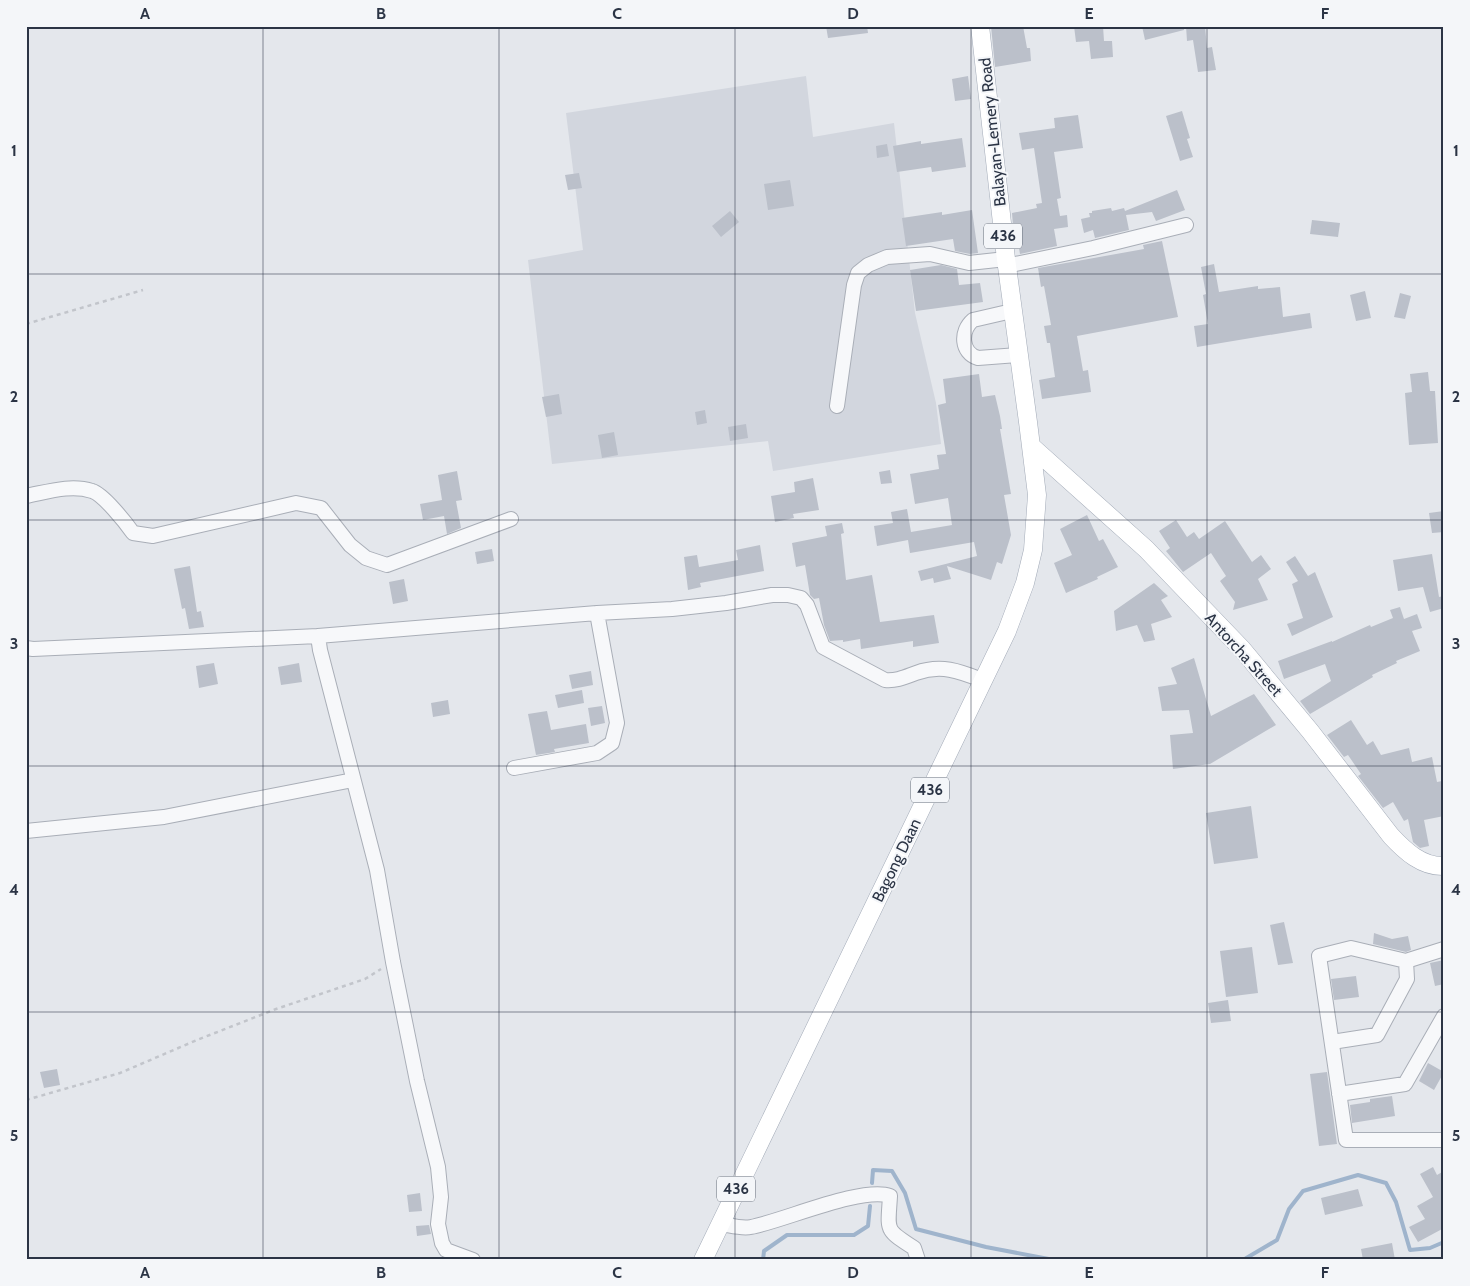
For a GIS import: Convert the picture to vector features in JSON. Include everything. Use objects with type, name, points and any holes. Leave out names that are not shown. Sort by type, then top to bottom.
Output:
[{"type":"main road","name":"Balayan-Lemery Road","points":[[980,26],[1006,262],[1031,446]]},
{"type":"main road","name":"Bagong Daan","points":[[702,1260],[1010,623],[1025,583],[1033,550],[1036,495],[1031,446]]},
{"type":"main road","name":"Antorcha Street","points":[[1031,446],[1146,549],[1242,649],[1404,850],[1421,861],[1443,869]]},
{"type":"street","points":[[838,406],[854,286],[858,273],[868,265],[887,257],[930,254],[968,263],[1006,262],[1093,248],[1186,225]]},
{"type":"street","points":[[1012,311],[973,320],[964,331],[964,344],[971,356],[978,358],[1018,355]]},
{"type":"street","points":[[26,496],[73,488],[94,491],[119,515],[133,533],[153,536],[296,503],[321,508],[350,545],[366,558],[387,565],[511,519]]},
{"type":"street","points":[[26,648],[33,650],[318,636],[597,613],[672,609],[726,603],[772,595],[788,595],[801,598],[808,605],[822,647],[885,680],[894,681],[917,673],[946,668],[982,680]]},
{"type":"street","points":[[514,768],[597,753],[612,743],[617,723],[597,613]]},
{"type":"street","points":[[318,636],[377,870],[393,962],[428,1131],[438,1167],[441,1197],[438,1224],[442,1243],[446,1250],[473,1260]]},
{"type":"street","points":[[26,831],[164,817],[353,780]]},
{"type":"street","points":[[1444,950],[1406,961],[1350,948],[1319,956],[1346,1140],[1444,1140]]},
{"type":"street","points":[[1332,1042],[1377,1035],[1407,979],[1406,961]]},
{"type":"street","points":[[1339,1094],[1405,1084],[1444,1016]]},
{"type":"street","points":[[720,1224],[749,1228],[861,1196],[881,1193],[890,1196],[888,1225],[892,1234],[914,1248],[918,1260]]},
{"type":"path","points":[[26,324],[143,290]]},
{"type":"path","points":[[26,1100],[120,1073],[276,1009],[365,979],[393,962]]},
{"type":"shaded area","points":[[806,76],[813,137],[894,123],[915,313],[936,403],[941,444],[773,471],[768,441],[552,464],[528,260],[583,250],[566,113]]},
{"type":"building","points":[[826,26],[867,26],[868,33],[828,38]]},
{"type":"building","points":[[991,26],[1023,26],[1027,48],[1030,48],[1031,61],[995,67]]},
{"type":"building","points":[[1074,26],[1103,26],[1104,41],[1112,41],[1113,57],[1091,59],[1089,41],[1076,42]]},
{"type":"building","points":[[1142,26],[1184,26],[1184,30],[1145,40]]},
{"type":"building","points":[[1186,26],[1205,26],[1207,48],[1212,47],[1216,70],[1198,72],[1193,40],[1187,41]]},
{"type":"building","points":[[968,76],[971,99],[955,101],[952,79]]},
{"type":"building","points":[[1182,111],[1190,138],[1187,139],[1193,157],[1180,161],[1166,116]]},
{"type":"building","points":[[1078,115],[1083,148],[1054,152],[1061,198],[1057,199],[1060,216],[1067,215],[1068,227],[1054,229],[1057,246],[1020,254],[1017,237],[1014,237],[1012,213],[1037,208],[1036,204],[1042,203],[1034,148],[1022,150],[1019,133],[1055,128],[1054,118]]},
{"type":"building","points":[[962,138],[966,167],[932,172],[931,167],[897,172],[893,146],[921,141],[921,144]]},
{"type":"building","points":[[887,144],[889,156],[877,158],[876,146]]},
{"type":"building","points":[[579,173],[582,188],[568,190],[565,175]]},
{"type":"building","points":[[790,180],[794,206],[768,210],[764,184]]},
{"type":"building","points":[[1177,190],[1185,210],[1156,221],[1152,212],[1126,215],[1129,230],[1095,238],[1093,230],[1084,233],[1081,219],[1090,217],[1089,213],[1092,213],[1092,211],[1111,208],[1112,211],[1124,208],[1125,211]]},
{"type":"building","points":[[972,210],[978,253],[970,254],[955,251],[953,239],[906,246],[902,218],[942,212],[942,215]]},
{"type":"building","points":[[730,211],[739,222],[721,237],[712,226]]},
{"type":"building","points":[[1312,220],[1340,223],[1338,237],[1310,234]]},
{"type":"building","points":[[1162,241],[1178,317],[1077,336],[1083,371],[1088,370],[1091,392],[1042,399],[1039,380],[1055,377],[1050,343],[1047,343],[1044,326],[1051,325],[1044,286],[1041,287],[1038,268],[1144,249],[1143,245]]},
{"type":"building","points":[[1214,264],[1219,292],[1258,286],[1258,289],[1280,287],[1283,317],[1310,313],[1312,328],[1197,347],[1194,326],[1208,324],[1203,295],[1206,294],[1201,267]]},
{"type":"building","points":[[941,265],[957,269],[959,285],[980,283],[983,302],[916,311],[910,270]]},
{"type":"building","points":[[1365,291],[1371,318],[1356,321],[1350,295]]},
{"type":"building","points":[[1400,293],[1411,296],[1405,319],[1394,317]]},
{"type":"building","points":[[1428,372],[1430,391],[1435,391],[1438,443],[1409,445],[1405,393],[1412,392],[1410,374]]},
{"type":"building","points":[[979,374],[982,397],[995,395],[1000,416],[1002,429],[1000,429],[1011,494],[1004,495],[1011,535],[1002,564],[997,562],[991,580],[947,566],[951,579],[934,583],[933,578],[921,581],[918,571],[977,556],[974,542],[910,553],[908,540],[877,546],[874,526],[893,523],[891,512],[907,509],[911,532],[952,525],[948,498],[915,504],[910,474],[939,469],[937,455],[946,454],[938,405],[946,403],[943,379]]},
{"type":"building","points":[[559,394],[562,414],[546,417],[542,397]]},
{"type":"building","points":[[705,410],[707,423],[697,425],[695,412]]},
{"type":"building","points":[[746,424],[748,438],[730,441],[728,427]]},
{"type":"building","points":[[614,432],[618,455],[602,458],[598,435]]},
{"type":"building","points":[[890,470],[892,483],[881,484],[879,472]]},
{"type":"building","points":[[457,471],[462,500],[456,501],[461,528],[447,534],[444,516],[423,520],[420,504],[442,500],[438,475]]},
{"type":"building","points":[[813,478],[819,510],[793,514],[794,518],[775,522],[771,496],[795,492],[794,482]]},
{"type":"building","points":[[1444,511],[1444,532],[1432,533],[1429,513]]},
{"type":"building","points":[[1087,515],[1099,541],[1103,539],[1118,567],[1097,577],[1098,579],[1066,593],[1054,563],[1072,555],[1060,529]]},
{"type":"building","points":[[1176,520],[1187,537],[1194,532],[1199,539],[1225,521],[1252,562],[1261,555],[1271,569],[1258,579],[1268,600],[1233,610],[1235,602],[1220,581],[1226,576],[1211,553],[1183,572],[1166,551],[1170,548],[1159,531]]},
{"type":"building","points":[[842,523],[844,533],[841,534],[846,580],[872,575],[880,622],[934,615],[939,643],[913,647],[913,641],[861,649],[860,639],[843,642],[843,640],[830,641],[824,625],[819,598],[814,599],[810,595],[805,565],[796,567],[792,543],[827,536],[825,526]]},
{"type":"building","points":[[760,545],[764,571],[700,583],[701,587],[688,590],[684,557],[697,555],[699,567],[738,560],[736,550]]},
{"type":"building","points":[[492,549],[494,561],[477,564],[475,552]]},
{"type":"building","points":[[1432,554],[1439,597],[1444,596],[1444,608],[1430,612],[1423,587],[1398,591],[1393,560]]},
{"type":"building","points":[[1295,556],[1308,576],[1315,572],[1333,617],[1292,636],[1287,624],[1303,618],[1292,584],[1298,581],[1286,562]]},
{"type":"building","points":[[190,566],[197,612],[201,611],[204,627],[189,629],[185,608],[182,609],[174,569]]},
{"type":"building","points":[[404,579],[408,601],[393,604],[389,582]]},
{"type":"building","points":[[1154,583],[1168,596],[1161,600],[1172,617],[1151,624],[1155,640],[1144,642],[1137,625],[1116,631],[1114,611]]},
{"type":"building","points":[[1400,607],[1404,619],[1417,614],[1422,628],[1412,631],[1420,651],[1396,661],[1397,663],[1372,675],[1373,677],[1310,714],[1300,701],[1331,681],[1325,664],[1284,679],[1278,661],[1393,618],[1390,610]]},
{"type":"building","points":[[1194,658],[1211,716],[1254,694],[1276,725],[1210,764],[1173,769],[1170,735],[1193,733],[1189,710],[1162,711],[1158,687],[1177,684],[1171,668]]},
{"type":"building","points":[[214,663],[218,684],[199,688],[196,666]]},
{"type":"building","points":[[299,663],[302,682],[281,685],[278,667]]},
{"type":"building","points":[[591,671],[593,685],[572,689],[569,675]]},
{"type":"building","points":[[582,690],[584,703],[558,708],[555,695]]},
{"type":"building","points":[[448,700],[450,714],[433,717],[431,703]]},
{"type":"building","points":[[602,706],[605,723],[591,726],[588,708]]},
{"type":"building","points":[[547,711],[551,730],[586,724],[589,743],[554,749],[555,752],[536,755],[528,714]]},
{"type":"building","points":[[1351,720],[1367,745],[1373,741],[1381,755],[1409,748],[1412,762],[1432,757],[1437,782],[1442,781],[1444,816],[1424,820],[1429,846],[1420,848],[1413,842],[1408,819],[1404,821],[1393,802],[1383,808],[1358,776],[1361,774],[1348,755],[1344,757],[1327,735]]},
{"type":"building","points":[[1251,806],[1258,858],[1214,864],[1206,813]]},
{"type":"building","points":[[1284,922],[1293,963],[1278,965],[1270,925]]},
{"type":"building","points":[[1374,933],[1392,939],[1408,936],[1411,950],[1406,952],[1373,944]]},
{"type":"building","points":[[1252,947],[1258,993],[1226,997],[1220,951]]},
{"type":"building","points":[[1444,960],[1444,984],[1435,986],[1430,963]]},
{"type":"building","points":[[1356,976],[1359,997],[1334,1000],[1331,979]]},
{"type":"building","points":[[1228,1000],[1231,1021],[1211,1023],[1208,1003]]},
{"type":"building","points":[[1428,1063],[1444,1072],[1434,1090],[1419,1081]]},
{"type":"building","points":[[57,1069],[60,1085],[44,1088],[40,1072]]},
{"type":"building","points":[[1327,1072],[1337,1144],[1319,1146],[1310,1074]]},
{"type":"building","points":[[1392,1096],[1395,1116],[1352,1123],[1350,1105],[1370,1102],[1370,1099]]},
{"type":"building","points":[[1433,1167],[1437,1175],[1444,1171],[1444,1228],[1418,1242],[1409,1227],[1425,1219],[1417,1206],[1433,1197],[1420,1174]]},
{"type":"building","points":[[1358,1189],[1363,1206],[1325,1215],[1321,1198]]},
{"type":"building","points":[[420,1193],[422,1211],[409,1212],[407,1195]]},
{"type":"building","points":[[429,1225],[431,1234],[417,1236],[416,1226]]},
{"type":"building","points":[[1392,1243],[1395,1260],[1363,1260],[1361,1249]]},
{"type":"waterway","points":[[872,1183],[873,1170],[892,1171],[905,1193],[916,1229],[986,1247],[1054,1260]]},
{"type":"waterway","points":[[1243,1260],[1277,1240],[1289,1209],[1303,1191],[1358,1175],[1386,1183],[1396,1202],[1410,1250],[1430,1248],[1444,1242]]},
{"type":"waterway","points":[[763,1260],[764,1251],[787,1235],[854,1235],[868,1226],[870,1206]]}]
